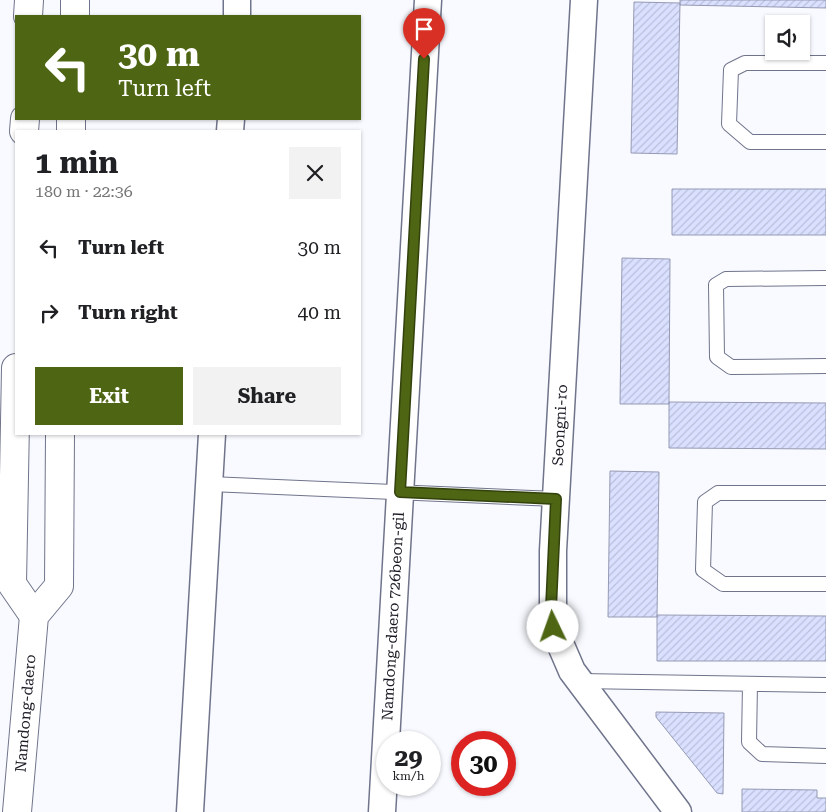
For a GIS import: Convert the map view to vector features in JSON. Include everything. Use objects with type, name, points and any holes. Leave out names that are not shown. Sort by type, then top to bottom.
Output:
[{"type":"main road","points":[[28,15],[29,0]]},
{"type":"main road","points":[[74,15],[75,0]]},
{"type":"main road","points":[[15,378],[6,468],[12,584],[34,616],[59,586],[60,435]]},
{"type":"main road","name":"Namdong-daero","points":[[17,812],[34,616]]},
{"type":"street","points":[[236,15],[238,0]]},
{"type":"street","name":"Namdong-daero 726beon-gil","points":[[382,812],[428,0]]},
{"type":"street","name":"Seongni-ro","points":[[584,0],[556,499],[551,608],[553,627],[572,671],[678,812]]},
{"type":"street","points":[[190,812],[212,435]]},
{"type":"lane","points":[[826,63],[745,63],[731,70],[729,124],[750,142],[826,142]]},
{"type":"lane","points":[[826,278],[726,279],[716,285],[717,356],[731,367],[826,366]]},
{"type":"lane","points":[[210,484],[556,499]]},
{"type":"lane","points":[[826,493],[718,493],[705,502],[703,570],[723,584],[826,584]]},
{"type":"lane","points":[[580,681],[826,685]]},
{"type":"lane","points":[[750,684],[750,742],[762,754],[826,756]]},
{"type":"building","points":[[680,0],[826,0],[826,8],[680,5]]},
{"type":"building","points":[[634,2],[680,3],[677,154],[631,153]]},
{"type":"building","points":[[672,189],[826,189],[826,235],[672,235]]},
{"type":"building","points":[[622,258],[670,259],[669,404],[620,404]]},
{"type":"building","points":[[669,402],[826,403],[826,449],[669,448]]},
{"type":"building","points":[[610,471],[659,472],[657,617],[608,617]]},
{"type":"building","points":[[657,615],[826,616],[826,661],[657,661]]},
{"type":"building","points":[[656,712],[724,713],[723,794],[717,793],[656,717]]},
{"type":"building","points":[[742,789],[817,790],[817,798],[826,798],[826,812],[742,812]]},
{"type":"route","points":[[424,59],[400,492],[556,499],[551,608],[553,627]]}]
